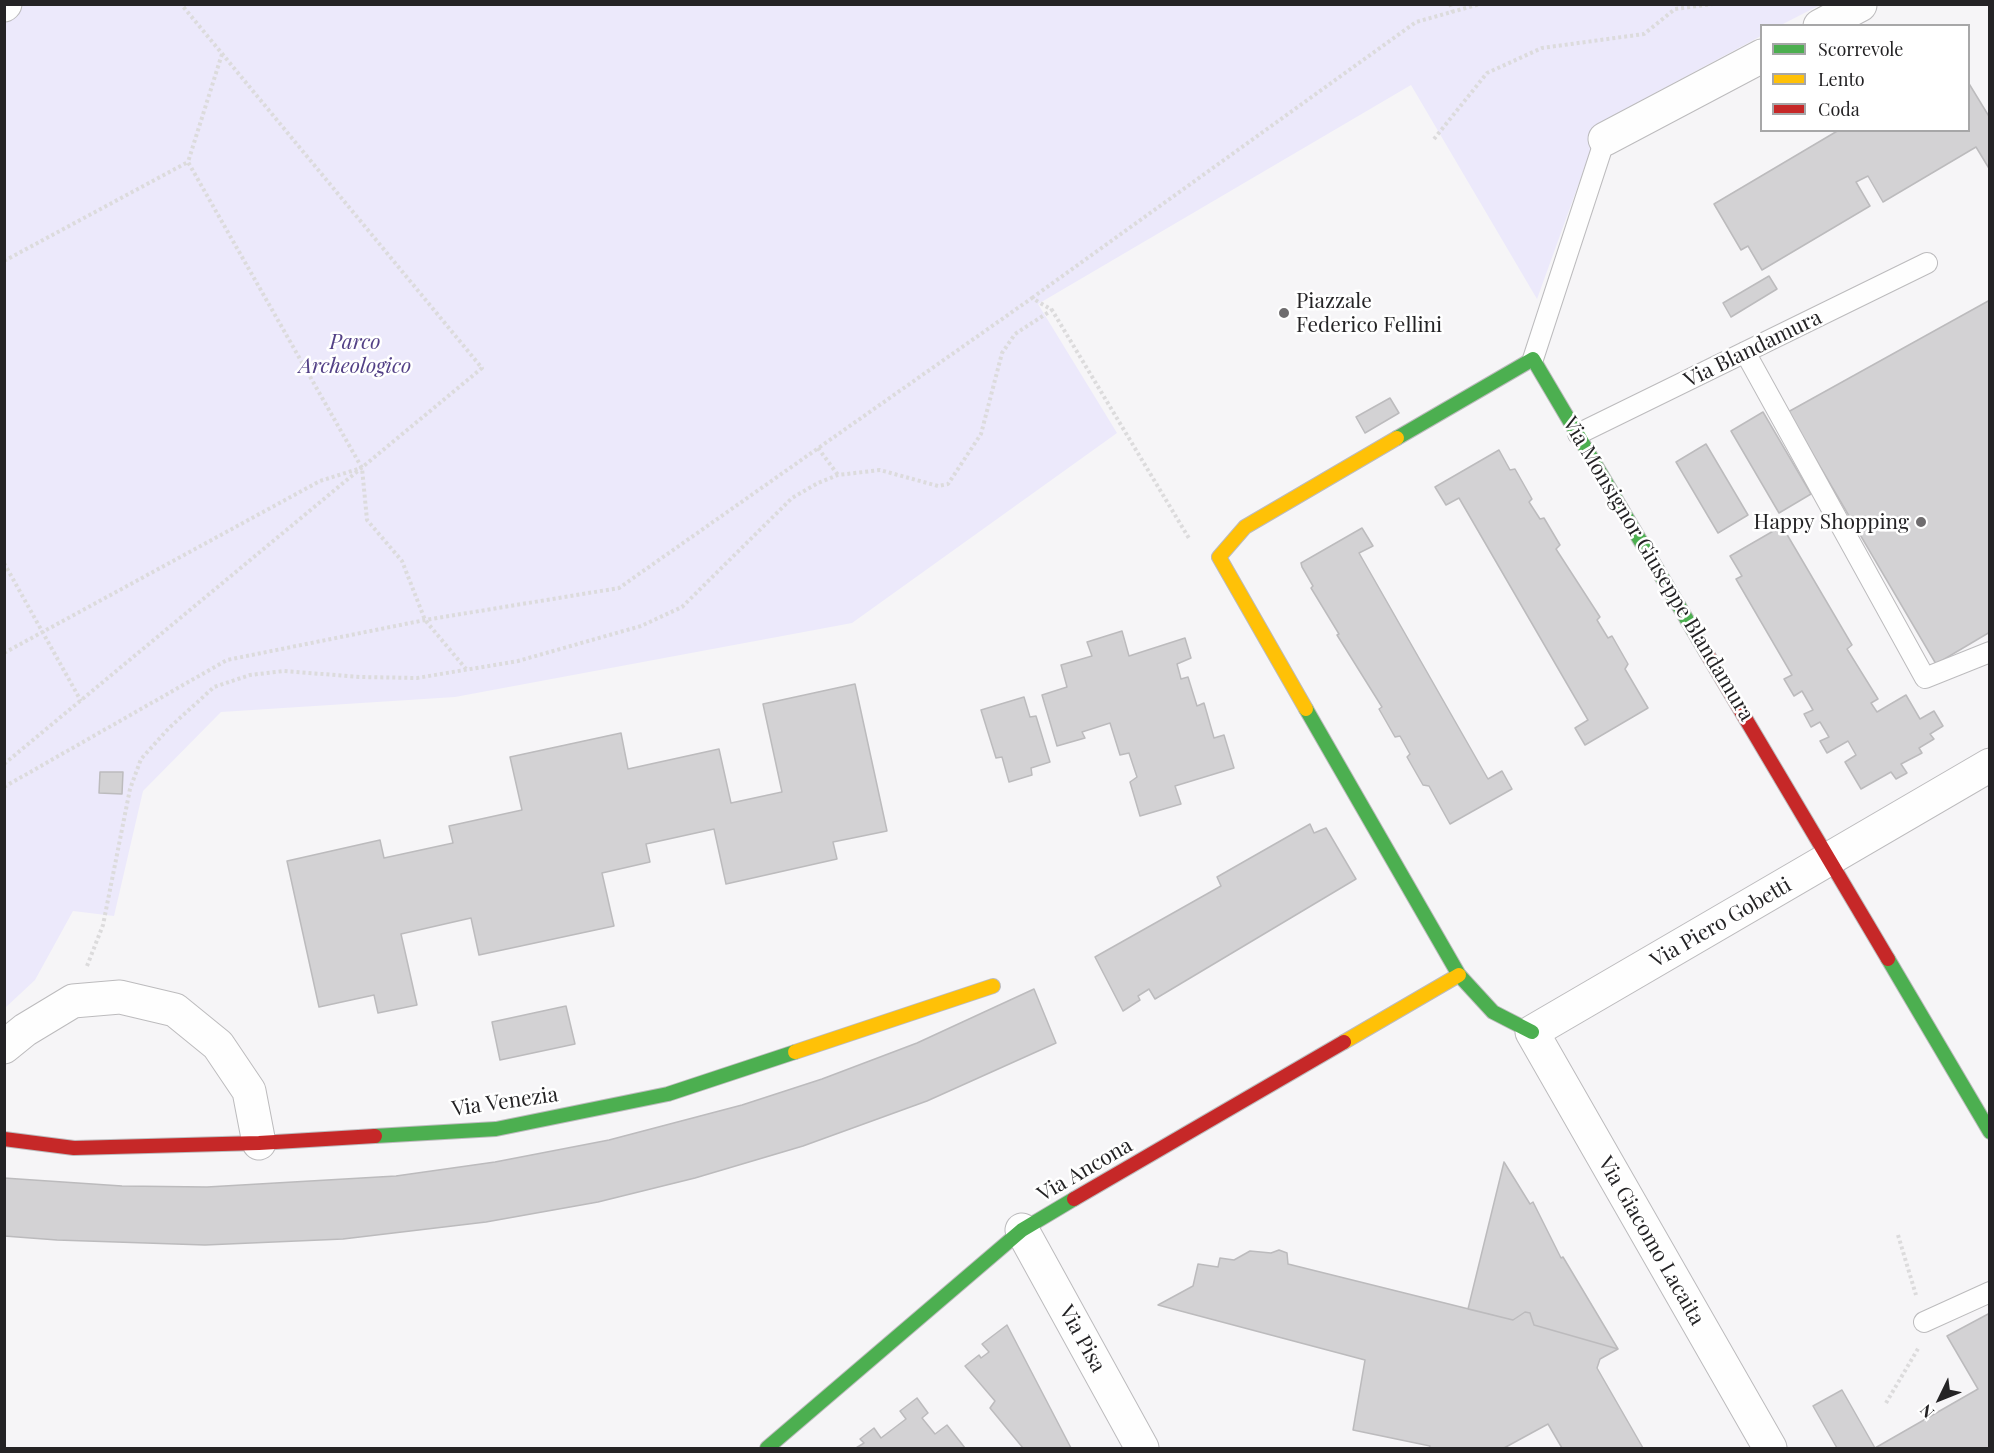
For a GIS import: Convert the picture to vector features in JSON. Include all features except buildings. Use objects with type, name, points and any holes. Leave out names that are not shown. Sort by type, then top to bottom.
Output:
[{"type":"street","points":[[1824,24],[1860,5]]},
{"type":"street","points":[[1605,139],[1760,58]]},
{"type":"street","points":[[1532,1032],[1493,1012],[1458,975],[1219,557],[1245,527],[1533,360]]},
{"type":"street","name":"Via Monsignor Giuseppe Blandamura","points":[[1533,360],[1989,1132]]},
{"type":"street","name":"Via Piero Gobetti","points":[[1532,1032],[1830,860],[1989,765]]},
{"type":"street","name":"Via Ancona","points":[[767,1449],[1022,1230],[1458,975]]},
{"type":"street","name":"Via Venezia","points":[[4,1139],[74,1148],[259,1143],[496,1129],[668,1094],[993,986]]},
{"type":"street","points":[[4,1047],[25,1030],[74,1001],[120,997],[175,1010],[218,1045],[249,1091],[259,1143]]},
{"type":"street","name":"Via Giacomo Lacaita","points":[[1532,1032],[1770,1449]]},
{"type":"street","name":"Via Pisa","points":[[1022,1230],[1142,1449]]},
{"type":"lane","points":[[1533,360],[1605,139]]},
{"type":"lane","name":"Via Blandamura","points":[[1578,434],[1928,263]]},
{"type":"lane","points":[[1745,352],[1925,678],[1989,652]]},
{"type":"lane","points":[[1924,1322],[1989,1292]]},
{"type":"path","points":[[4,764],[482,368],[181,4]]},
{"type":"path","points":[[1450,4],[1453,12]]},
{"type":"path","points":[[4,787],[227,660],[425,620],[619,588],[1032,297],[1416,22],[1480,4]]},
{"type":"path","points":[[1434,139],[1487,74],[1542,48],[1644,34],[1675,9],[1713,4]]},
{"type":"path","points":[[4,261],[188,162],[222,54]]},
{"type":"path","points":[[188,162],[362,468],[367,520],[402,561],[425,620],[466,669]]},
{"type":"path","points":[[1032,297],[1052,310],[1191,543],[1219,557]]},
{"type":"path","points":[[74,1001],[103,925],[130,789],[141,759],[169,728],[214,687],[250,675],[284,671],[360,677],[417,678],[518,661],[630,629],[682,607],[792,498],[838,475],[880,470],[938,486],[948,484],[981,434],[1002,353],[1015,334],[1052,310]]},
{"type":"path","points":[[818,448],[838,475]]},
{"type":"path","points":[[4,653],[320,481],[362,468]]},
{"type":"path","points":[[4,563],[81,701]]},
{"type":"green space","name":"Parco Archeologico","points":[[5,5],[1820,5],[1783,24],[1760,24],[1760,37],[1601,122],[1537,299],[1411,85],[1038,304],[1117,433],[852,623],[455,697],[221,712],[143,791],[114,916],[73,911],[35,980],[5,1008]]},
{"type":"traffic: fast","points":[[1397,438],[1533,359],[1706,652]]},
{"type":"traffic: fast","points":[[1306,709],[1459,975],[1493,1012],[1532,1032]]},
{"type":"traffic: fast","points":[[1888,959],[1990,1132]]},
{"type":"traffic: fast","points":[[375,1136],[496,1129],[668,1094],[795,1052]]},
{"type":"traffic: fast","points":[[767,1448],[1022,1230],[1074,1199]]},
{"type":"traffic: slow","points":[[1306,709],[1219,557],[1245,527],[1397,438]]},
{"type":"traffic: slow","points":[[1344,1042],[1459,975]]},
{"type":"traffic: slow","points":[[795,1052],[993,986]]},
{"type":"traffic: jam","points":[[1706,652],[1888,959]]},
{"type":"traffic: jam","points":[[1074,1199],[1344,1042]]},
{"type":"traffic: jam","points":[[4,1139],[74,1148],[259,1143],[375,1136]]},
{"type":"place","name":"Piazzale Federico Fellini","points":[[1284,313]]},
{"type":"place","name":"Happy Shopping","points":[[1921,522]]}]
